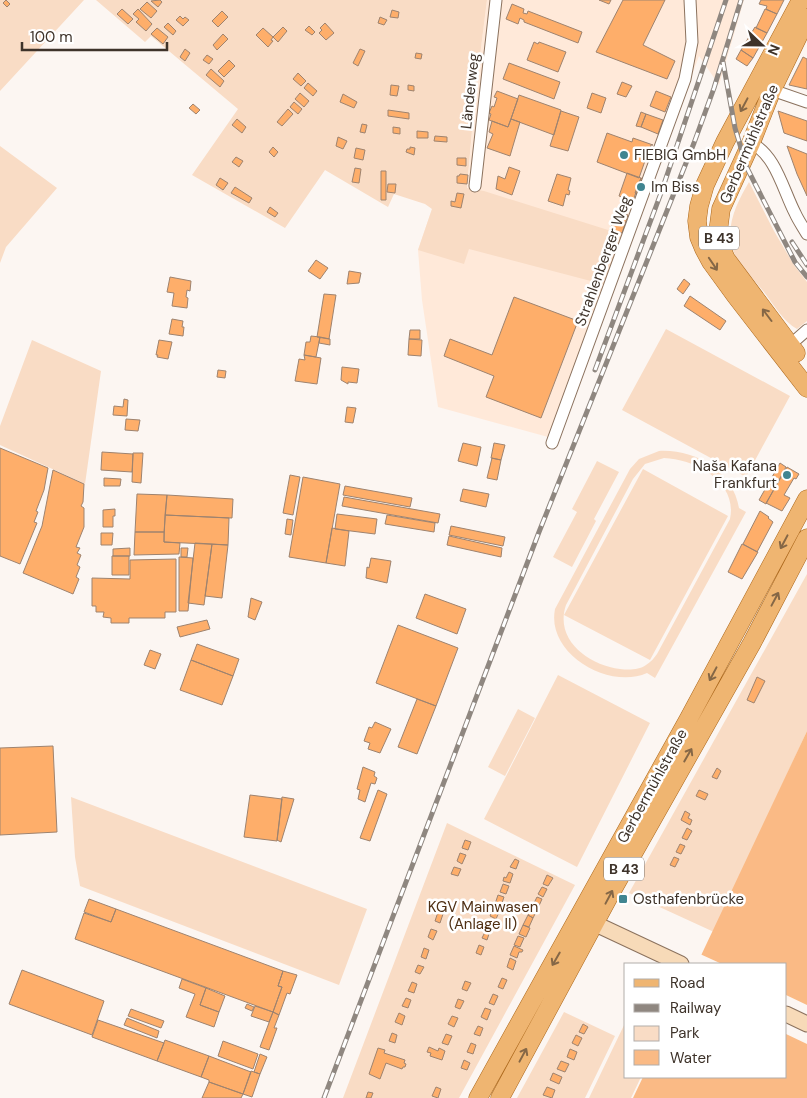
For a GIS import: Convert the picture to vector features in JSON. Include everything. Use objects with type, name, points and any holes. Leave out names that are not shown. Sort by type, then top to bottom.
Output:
[{"type":"main road","name":"Gerbermühlstraße","points":[[800,0],[725,142],[705,185],[697,221],[699,237],[704,249],[734,295],[807,368]]},
{"type":"main road","name":"Gerbermühlstraße","points":[[807,18],[772,90],[751,143],[721,209],[718,232],[720,245],[726,259],[788,351],[807,388]]},
{"type":"main road","points":[[705,185],[706,202],[709,208],[715,211],[721,209]]},
{"type":"main road","name":"Gerbermühlstraße","points":[[500,1098],[689,718],[807,499]]},
{"type":"main road","name":"Gerbermühlstraße","points":[[478,1098],[587,920],[752,643],[807,538]]},
{"type":"street","name":"Länderweg","points":[[475,186],[496,0]]},
{"type":"street","name":"Strahlenberger Weg","points":[[552,443],[685,79],[692,42],[690,0]]},
{"type":"street","points":[[764,70],[772,90],[807,102]]},
{"type":"street","points":[[751,143],[758,147],[771,161],[795,214],[807,234]]},
{"type":"street","points":[[788,351],[807,330]]},
{"type":"street","points":[[587,920],[679,963]]},
{"type":"street","points":[[787,1014],[807,1024]]},
{"type":"shaded area","points":[[487,0],[744,0],[719,85],[699,56],[559,440],[438,407],[422,300],[418,250],[432,209],[465,217],[475,96]]},
{"type":"green space","points":[[0,0],[84,0],[0,91]]},
{"type":"green space","points":[[96,0],[487,0],[475,96],[467,188],[484,191],[624,235],[606,285],[469,249],[464,264],[418,250],[432,209],[425,204],[394,194],[388,207],[325,170],[285,228],[192,175],[238,109],[151,36],[145,42]]},
{"type":"green space","points":[[0,146],[57,188],[6,247],[0,263]]},
{"type":"green space","points":[[749,182],[774,231],[794,265],[807,282],[807,321],[797,329],[783,317],[744,269],[735,255],[732,246],[730,236],[733,217]]},
{"type":"green space","points":[[666,329],[790,396],[746,477],[622,410]]},
{"type":"green space","points":[[32,340],[101,371],[85,484],[0,445],[0,426]]},
{"type":"green space","points":[[659,451],[673,451],[699,458],[721,473],[729,483],[739,508],[746,512],[655,678],[647,673],[632,677],[615,676],[599,672],[583,664],[570,654],[560,640],[555,625],[555,609],[630,469],[639,459]],"holes":[[[664,458],[676,459],[701,468],[721,484],[731,506],[730,519],[654,658],[643,667],[637,669],[608,667],[586,656],[570,640],[565,629],[566,605],[633,479],[645,464]]]},
{"type":"green space","points":[[597,461],[619,472],[594,519],[596,521],[572,567],[553,557],[577,512],[572,509]]},
{"type":"green space","points":[[643,469],[728,516],[650,660],[564,615]]},
{"type":"green space","points":[[807,574],[807,731],[714,932],[629,893]]},
{"type":"green space","points":[[558,675],[650,723],[577,867],[484,819]]},
{"type":"green space","points":[[518,709],[535,718],[505,776],[488,767]]},
{"type":"green space","points":[[71,797],[367,909],[339,985],[80,886],[75,857]]},
{"type":"green space","name":"KGV Mainwasen (Anlage II)","points":[[447,823],[575,885],[459,1098],[343,1098]]},
{"type":"green space","points":[[564,1012],[615,1036],[585,1098],[517,1098]]},
{"type":"green space","points":[[624,1025],[624,1078],[641,1078],[631,1098],[589,1098]]},
{"type":"water","points":[[807,731],[807,1098],[633,1098],[643,1078],[787,1078],[787,963],[697,963]]},
{"type":"pier","points":[[700,954],[720,963],[696,963]]},
{"type":"pier","points":[[787,995],[807,1005],[807,1044],[787,1034]]},
{"type":"building","points":[[6,0],[10,4],[7,7],[3,3]]},
{"type":"building","points":[[160,0],[162,2],[158,7],[151,1]]},
{"type":"building","points":[[599,0],[611,0],[609,4]]},
{"type":"building","points":[[623,0],[665,0],[643,45],[675,61],[667,79],[596,52]]},
{"type":"building","points":[[761,0],[784,0],[777,14],[766,9],[767,6],[759,4]]},
{"type":"building","points":[[147,2],[157,11],[151,18],[140,9]]},
{"type":"building","points":[[512,4],[524,9],[523,13],[527,14],[528,11],[582,32],[578,43],[524,22],[520,18],[518,24],[506,19]]},
{"type":"building","points":[[122,9],[133,19],[128,24],[117,14]]},
{"type":"building","points":[[138,9],[152,24],[146,31],[136,22],[139,19],[133,14]]},
{"type":"building","points":[[765,9],[777,14],[767,33],[756,28]]},
{"type":"building","points":[[392,10],[399,12],[398,18],[390,17]]},
{"type":"building","points":[[222,11],[228,17],[218,27],[212,21]]},
{"type":"building","points":[[180,16],[183,19],[185,17],[189,20],[183,26],[176,20]]},
{"type":"building","points":[[380,17],[387,20],[384,25],[378,23]]},
{"type":"building","points":[[168,23],[176,31],[173,35],[164,27]]},
{"type":"building","points":[[325,23],[334,33],[326,40],[319,33],[322,30],[320,28]]},
{"type":"building","points":[[309,26],[315,32],[312,35],[305,30]]},
{"type":"building","points":[[283,27],[287,31],[278,42],[273,37]]},
{"type":"building","points":[[755,27],[767,33],[753,58],[741,50]]},
{"type":"building","points":[[157,28],[168,37],[163,44],[151,34]]},
{"type":"building","points":[[263,28],[273,37],[271,40],[273,41],[268,47],[256,35]]},
{"type":"building","points":[[223,34],[228,39],[217,50],[213,45]]},
{"type":"building","points":[[534,42],[566,52],[558,72],[527,60]]},
{"type":"building","points":[[185,49],[190,53],[185,61],[180,57]]},
{"type":"building","points":[[360,49],[365,51],[358,66],[353,63]]},
{"type":"building","points":[[741,50],[753,58],[747,66],[736,59]]},
{"type":"building","points":[[416,53],[422,54],[421,59],[415,58]]},
{"type":"building","points":[[207,55],[213,59],[209,64],[203,60]]},
{"type":"building","points":[[803,57],[807,59],[807,89],[789,85]]},
{"type":"building","points":[[229,60],[235,66],[224,77],[218,71]]},
{"type":"building","points":[[509,63],[560,82],[554,99],[503,79]]},
{"type":"building","points":[[211,69],[224,81],[220,87],[206,75]]},
{"type":"building","points":[[298,73],[306,81],[301,86],[293,79]]},
{"type":"building","points":[[622,82],[632,86],[626,97],[617,94]]},
{"type":"building","points":[[308,83],[317,91],[313,96],[304,88]]},
{"type":"building","points":[[391,85],[399,86],[397,96],[390,95]]},
{"type":"building","points":[[408,85],[414,86],[414,91],[408,90]]},
{"type":"building","points":[[497,91],[518,99],[508,127],[489,120],[491,114],[489,113],[492,106],[494,107],[497,98],[494,97]]},
{"type":"building","points":[[656,91],[671,97],[665,112],[650,106]]},
{"type":"building","points":[[300,93],[309,101],[304,107],[295,99]]},
{"type":"building","points":[[592,93],[606,98],[601,113],[587,108]]},
{"type":"building","points":[[343,94],[357,102],[354,108],[340,102]]},
{"type":"building","points":[[519,95],[561,110],[554,135],[511,119]]},
{"type":"building","points":[[294,102],[302,109],[298,114],[290,107]]},
{"type":"building","points":[[193,104],[200,110],[196,114],[189,108]]},
{"type":"building","points":[[288,109],[293,114],[282,126],[277,122]]},
{"type":"building","points":[[388,110],[409,113],[409,119],[388,116]]},
{"type":"building","points":[[561,111],[579,117],[568,151],[550,146]]},
{"type":"building","points":[[778,111],[807,121],[807,141],[784,133]]},
{"type":"building","points":[[641,112],[646,114],[641,127],[636,126]]},
{"type":"building","points":[[646,114],[663,120],[658,134],[641,127]]},
{"type":"building","points":[[237,119],[246,127],[242,133],[232,125]]},
{"type":"building","points":[[511,119],[520,122],[510,156],[487,148],[493,134],[489,132],[492,121],[508,127]]},
{"type":"building","points":[[362,124],[367,125],[365,133],[360,132]]},
{"type":"building","points":[[393,127],[400,128],[400,134],[393,133]]},
{"type":"building","points":[[417,131],[428,132],[428,138],[417,138]]},
{"type":"building","name":"FIEBIG GmbH","points":[[607,133],[632,142],[633,138],[653,145],[651,145],[648,159],[646,158],[639,178],[597,162]]},
{"type":"building","points":[[435,136],[447,137],[447,142],[434,141]]},
{"type":"building","points":[[338,137],[347,141],[343,149],[336,146]]},
{"type":"building","points":[[787,146],[807,154],[807,196],[797,174]]},
{"type":"building","points":[[273,147],[278,152],[274,157],[269,152]]},
{"type":"building","points":[[410,147],[415,148],[414,155],[406,152]]},
{"type":"building","points":[[356,148],[365,150],[363,160],[354,158]]},
{"type":"building","points":[[236,157],[243,161],[239,167],[232,162]]},
{"type":"building","points":[[457,158],[466,158],[466,166],[457,165]]},
{"type":"building","points":[[509,167],[520,171],[512,195],[496,189],[498,176],[505,179]]},
{"type":"building","points":[[355,168],[361,169],[359,183],[352,182]]},
{"type":"building","points":[[381,171],[386,171],[386,200],[381,200]]},
{"type":"building","points":[[627,173],[641,178],[633,201],[619,196]]},
{"type":"building","points":[[460,174],[468,175],[467,184],[457,183],[457,176]]},
{"type":"building","points":[[557,174],[571,178],[568,190],[570,191],[569,195],[566,194],[563,206],[548,201]]},
{"type":"building","points":[[220,178],[228,183],[223,190],[216,185]]},
{"type":"building","points":[[641,178],[645,180],[640,195],[635,193]]},
{"type":"building","points":[[388,184],[396,184],[395,193],[387,192]]},
{"type":"building","points":[[235,187],[252,198],[249,203],[231,193]]},
{"type":"building","points":[[457,193],[464,194],[461,208],[451,206],[451,201],[455,202]]},
{"type":"building","points":[[270,207],[278,213],[275,217],[267,212]]},
{"type":"building","points":[[619,212],[628,215],[622,233],[610,230],[614,218]]},
{"type":"building","points":[[316,260],[328,268],[320,279],[308,271]]},
{"type":"building","points":[[349,271],[361,273],[359,283],[347,284]]},
{"type":"building","points":[[170,277],[191,281],[190,291],[187,290],[187,308],[172,306],[174,293],[167,292]]},
{"type":"building","points":[[684,279],[690,284],[683,294],[677,289]]},
{"type":"building","points":[[324,294],[336,295],[329,339],[317,337]]},
{"type":"building","points":[[690,296],[726,321],[720,330],[684,306]]},
{"type":"building","points":[[514,297],[578,321],[541,418],[486,397],[494,376],[444,356],[450,339],[492,355]]},
{"type":"building","points":[[172,319],[183,321],[183,336],[169,334]]},
{"type":"building","points":[[410,330],[420,330],[420,339],[409,339]]},
{"type":"building","points":[[311,336],[320,337],[316,357],[304,355],[306,342],[310,342]]},
{"type":"building","points":[[320,337],[330,339],[330,345],[319,343]]},
{"type":"building","points":[[409,339],[422,340],[421,356],[408,355]]},
{"type":"building","points":[[159,340],[172,342],[168,359],[157,357],[158,355],[156,355]]},
{"type":"building","points":[[304,355],[321,358],[317,384],[295,381],[299,359],[305,360]]},
{"type":"building","points":[[342,367],[359,369],[357,383],[348,382],[348,384],[341,380]]},
{"type":"building","points":[[218,370],[226,371],[225,378],[217,377]]},
{"type":"building","points":[[124,399],[128,400],[127,416],[113,415],[114,406],[123,407]]},
{"type":"building","points":[[347,407],[356,408],[353,423],[345,422]]},
{"type":"building","points":[[126,419],[140,420],[138,431],[125,430]]},
{"type":"building","points":[[463,443],[481,447],[477,466],[458,461]]},
{"type":"building","points":[[494,443],[505,445],[501,460],[491,458]]},
{"type":"building","points":[[0,448],[48,468],[44,490],[36,511],[38,512],[34,522],[37,523],[20,564],[0,556]]},
{"type":"building","points":[[102,452],[133,454],[132,472],[101,470]]},
{"type":"building","points":[[133,453],[143,453],[141,483],[132,482]]},
{"type":"building","points":[[492,458],[501,460],[497,480],[487,478]]},
{"type":"building","points":[[780,463],[786,467],[766,504],[759,500]]},
{"type":"building","points":[[787,467],[799,474],[796,479],[794,478],[784,495],[790,498],[782,511],[766,503]]},
{"type":"building","points":[[53,470],[84,484],[81,506],[84,508],[84,527],[76,547],[80,548],[77,553],[81,555],[77,565],[80,567],[76,577],[79,579],[73,594],[23,573],[42,526]]},
{"type":"building","points":[[290,475],[300,477],[293,515],[283,513]]},
{"type":"building","points":[[303,477],[340,484],[326,563],[289,557]]},
{"type":"building","points":[[104,478],[121,479],[120,486],[104,486]]},
{"type":"building","points":[[345,486],[412,498],[410,507],[343,495]]},
{"type":"building","points":[[463,489],[489,494],[486,507],[460,501]]},
{"type":"building","points":[[137,494],[167,495],[164,532],[135,532]]},
{"type":"building","points":[[167,495],[233,499],[232,518],[165,515]]},
{"type":"building","points":[[344,497],[440,514],[438,523],[342,506]]},
{"type":"building","points":[[115,509],[113,527],[103,527],[103,510]]},
{"type":"building","points":[[760,511],[773,522],[757,552],[743,544]]},
{"type":"building","points":[[337,514],[377,519],[375,534],[335,529]]},
{"type":"building","points":[[165,515],[229,518],[228,545],[164,542]]},
{"type":"building","points":[[387,515],[435,523],[434,532],[385,524]]},
{"type":"building","points":[[287,519],[293,520],[291,535],[285,534]]},
{"type":"building","points":[[451,526],[505,537],[503,546],[449,535]]},
{"type":"building","points":[[332,528],[349,531],[345,566],[326,563]]},
{"type":"building","points":[[135,532],[164,532],[164,542],[180,543],[179,554],[134,555]]},
{"type":"building","points":[[101,533],[113,533],[112,545],[101,545]]},
{"type":"building","points":[[449,536],[502,548],[501,557],[447,545]]},
{"type":"building","points":[[195,543],[212,544],[204,605],[188,603]]},
{"type":"building","points":[[212,544],[228,545],[222,598],[205,596]]},
{"type":"building","points":[[742,544],[758,552],[742,579],[728,572]]},
{"type":"building","points":[[130,548],[130,556],[113,556],[113,549]]},
{"type":"building","points":[[181,548],[188,548],[187,557],[181,557]]},
{"type":"building","points":[[112,556],[129,556],[129,575],[112,575]]},
{"type":"building","points":[[179,557],[193,558],[188,611],[179,611]]},
{"type":"building","points":[[371,558],[391,561],[387,583],[366,578],[367,567],[369,568]]},
{"type":"building","points":[[176,559],[176,612],[165,612],[165,618],[129,618],[129,623],[111,623],[111,618],[103,617],[104,612],[96,612],[96,606],[92,606],[92,578],[130,579],[130,560]]},
{"type":"building","points":[[425,594],[466,609],[457,634],[416,618]]},
{"type":"building","points":[[251,598],[262,602],[255,620],[248,617]]},
{"type":"building","points":[[207,620],[210,629],[180,637],[177,627]]},
{"type":"building","points":[[398,625],[458,648],[436,706],[376,683]]},
{"type":"building","points":[[197,644],[239,659],[233,676],[191,660]]},
{"type":"building","points":[[150,650],[161,654],[155,669],[144,665]]},
{"type":"building","points":[[191,660],[233,676],[222,705],[180,690]]},
{"type":"building","points":[[757,677],[765,681],[754,703],[747,700]]},
{"type":"building","points":[[417,699],[436,706],[417,754],[398,747]]},
{"type":"building","points":[[375,722],[391,729],[380,753],[368,749],[370,743],[364,741],[369,727],[372,728]]},
{"type":"building","points":[[53,746],[57,832],[0,835],[0,748]]},
{"type":"building","points":[[363,767],[375,772],[374,776],[377,778],[375,784],[371,783],[365,802],[358,799],[360,790],[357,789]]},
{"type":"building","points":[[717,768],[721,771],[717,779],[712,777]]},
{"type":"building","points":[[378,790],[387,794],[370,841],[360,838]]},
{"type":"building","points":[[699,790],[708,794],[705,800],[696,796]]},
{"type":"building","points":[[250,795],[282,799],[277,841],[244,837]]},
{"type":"building","points":[[282,797],[294,799],[281,842],[277,840]]},
{"type":"building","points":[[685,811],[690,814],[688,818],[692,820],[690,825],[681,820]]},
{"type":"building","points":[[687,828],[692,831],[687,840],[682,838]]},
{"type":"building","points":[[465,840],[471,842],[468,850],[462,848]]},
{"type":"building","points":[[680,844],[685,846],[681,854],[676,852]]},
{"type":"building","points":[[460,853],[466,855],[462,864],[457,861]]},
{"type":"building","points":[[674,857],[679,859],[675,867],[670,865]]},
{"type":"building","points":[[515,859],[519,861],[516,869],[510,867]]},
{"type":"building","points":[[454,867],[461,869],[458,876],[451,874]]},
{"type":"building","points":[[509,872],[513,874],[510,883],[503,881]]},
{"type":"building","points":[[547,875],[553,878],[548,886],[543,884]]},
{"type":"building","points":[[503,884],[509,886],[506,894],[500,892]]},
{"type":"building","points":[[542,887],[547,889],[543,897],[538,894]]},
{"type":"building","points":[[498,895],[504,897],[501,906],[495,904]]},
{"type":"building","points":[[537,897],[542,899],[538,908],[533,905]]},
{"type":"building","points":[[89,899],[116,909],[111,922],[84,912]]},
{"type":"building","points":[[533,905],[538,908],[533,918],[528,915]]},
{"type":"building","points":[[494,907],[500,910],[496,919],[490,916]]},
{"type":"building","points":[[116,909],[283,971],[278,986],[282,987],[273,1012],[75,939],[84,913],[111,922]]},
{"type":"building","points":[[438,912],[443,914],[440,923],[435,921]]},
{"type":"building","points":[[528,915],[533,918],[529,927],[523,925]]},
{"type":"building","points":[[489,920],[494,922],[491,931],[486,929]]},
{"type":"building","points":[[523,925],[530,928],[526,937],[519,934]]},
{"type":"building","points":[[431,929],[437,931],[433,940],[428,937]]},
{"type":"building","points":[[485,932],[489,934],[487,940],[482,938]]},
{"type":"building","points":[[518,936],[524,938],[520,947],[514,945]]},
{"type":"building","points":[[479,945],[484,947],[481,955],[476,953]]},
{"type":"building","points":[[514,946],[523,950],[519,952],[517,958],[510,955]]},
{"type":"building","points":[[424,948],[429,950],[426,959],[421,957]]},
{"type":"building","points":[[510,958],[516,961],[513,970],[507,967]]},
{"type":"building","points":[[418,965],[424,967],[420,974],[415,972]]},
{"type":"building","points":[[22,970],[104,1001],[92,1035],[9,1004]]},
{"type":"building","points":[[283,971],[297,975],[290,994],[287,993],[279,1015],[273,1012],[282,987],[278,986]]},
{"type":"building","points":[[502,978],[507,980],[503,989],[498,987]]},
{"type":"building","points":[[182,979],[206,988],[200,1005],[219,1012],[214,1027],[186,1017],[195,994],[179,988]]},
{"type":"building","points":[[465,981],[471,983],[467,991],[462,989]]},
{"type":"building","points":[[412,982],[417,984],[414,993],[408,991]]},
{"type":"building","points":[[206,988],[225,996],[219,1012],[200,1005]]},
{"type":"building","points":[[493,994],[498,996],[494,1005],[489,1003]]},
{"type":"building","points":[[406,998],[411,1000],[408,1008],[402,1006]]},
{"type":"building","points":[[458,999],[464,1001],[460,1009],[455,1007]]},
{"type":"building","points":[[247,1004],[254,1007],[252,1011],[245,1008]]},
{"type":"building","points":[[255,1006],[273,1012],[269,1022],[251,1016]]},
{"type":"building","points":[[485,1008],[491,1010],[487,1020],[481,1017]]},
{"type":"building","points":[[131,1009],[164,1021],[161,1028],[128,1016]]},
{"type":"building","points":[[273,1012],[279,1015],[274,1028],[277,1028],[269,1050],[260,1047]]},
{"type":"building","points":[[399,1013],[405,1016],[402,1025],[395,1022]]},
{"type":"building","points":[[452,1016],[458,1018],[454,1027],[448,1024]]},
{"type":"building","points":[[127,1018],[159,1031],[157,1038],[124,1025]]},
{"type":"building","points":[[98,1020],[164,1043],[157,1061],[92,1037]]},
{"type":"building","points":[[583,1024],[588,1027],[584,1034],[579,1032]]},
{"type":"building","points":[[478,1026],[483,1028],[480,1036],[474,1034]]},
{"type":"building","points":[[392,1033],[397,1035],[395,1043],[389,1041]]},
{"type":"building","points":[[446,1034],[452,1036],[448,1045],[442,1043]]},
{"type":"building","points":[[576,1035],[582,1038],[578,1046],[572,1043]]},
{"type":"building","points":[[165,1040],[209,1056],[201,1077],[157,1061]]},
{"type":"building","points":[[223,1041],[258,1054],[253,1069],[218,1056]]},
{"type":"building","points":[[471,1043],[476,1045],[473,1054],[467,1052]]},
{"type":"building","points":[[429,1047],[438,1051],[439,1048],[445,1051],[442,1060],[430,1056],[431,1053],[427,1052]]},
{"type":"building","points":[[378,1048],[385,1050],[384,1053],[405,1060],[405,1067],[402,1069],[386,1063],[380,1079],[369,1074]]},
{"type":"building","points":[[570,1049],[577,1052],[574,1060],[567,1057]]},
{"type":"building","points":[[260,1054],[267,1057],[260,1074],[254,1072]]},
{"type":"building","points":[[209,1056],[251,1072],[243,1094],[209,1082],[209,1080],[201,1077]]},
{"type":"building","points":[[464,1060],[470,1063],[467,1070],[461,1068]]},
{"type":"building","points":[[561,1061],[569,1064],[565,1072],[557,1069]]},
{"type":"building","points":[[251,1071],[260,1074],[252,1097],[243,1094]]},
{"type":"building","points":[[553,1073],[562,1077],[559,1084],[550,1080]]},
{"type":"building","points":[[209,1082],[243,1094],[241,1098],[202,1098]]},
{"type":"building","points":[[436,1087],[441,1089],[438,1098],[432,1096]]},
{"type":"building","points":[[547,1087],[555,1090],[552,1098],[543,1095]]},
{"type":"building","points":[[368,1092],[373,1093],[371,1098],[366,1098]]},
{"type":"railway","points":[[595,370],[661,193],[726,0]]},
{"type":"railway","points":[[324,1098],[539,532],[694,143],[714,88],[741,0]]},
{"type":"railway","points":[[723,62],[735,128],[747,168],[795,262],[807,277]]},
{"type":"railway","points":[[792,242],[807,265]]},
{"type":"place","name":"FIEBIG GmbH","points":[[624,155]]},
{"type":"place","name":"Im Biss","points":[[641,187]]},
{"type":"place","name":"Naša Kafana Frankfurt","points":[[787,475]]},
{"type":"place","name":"Osthafenbrücke","points":[[623,899]]}]
